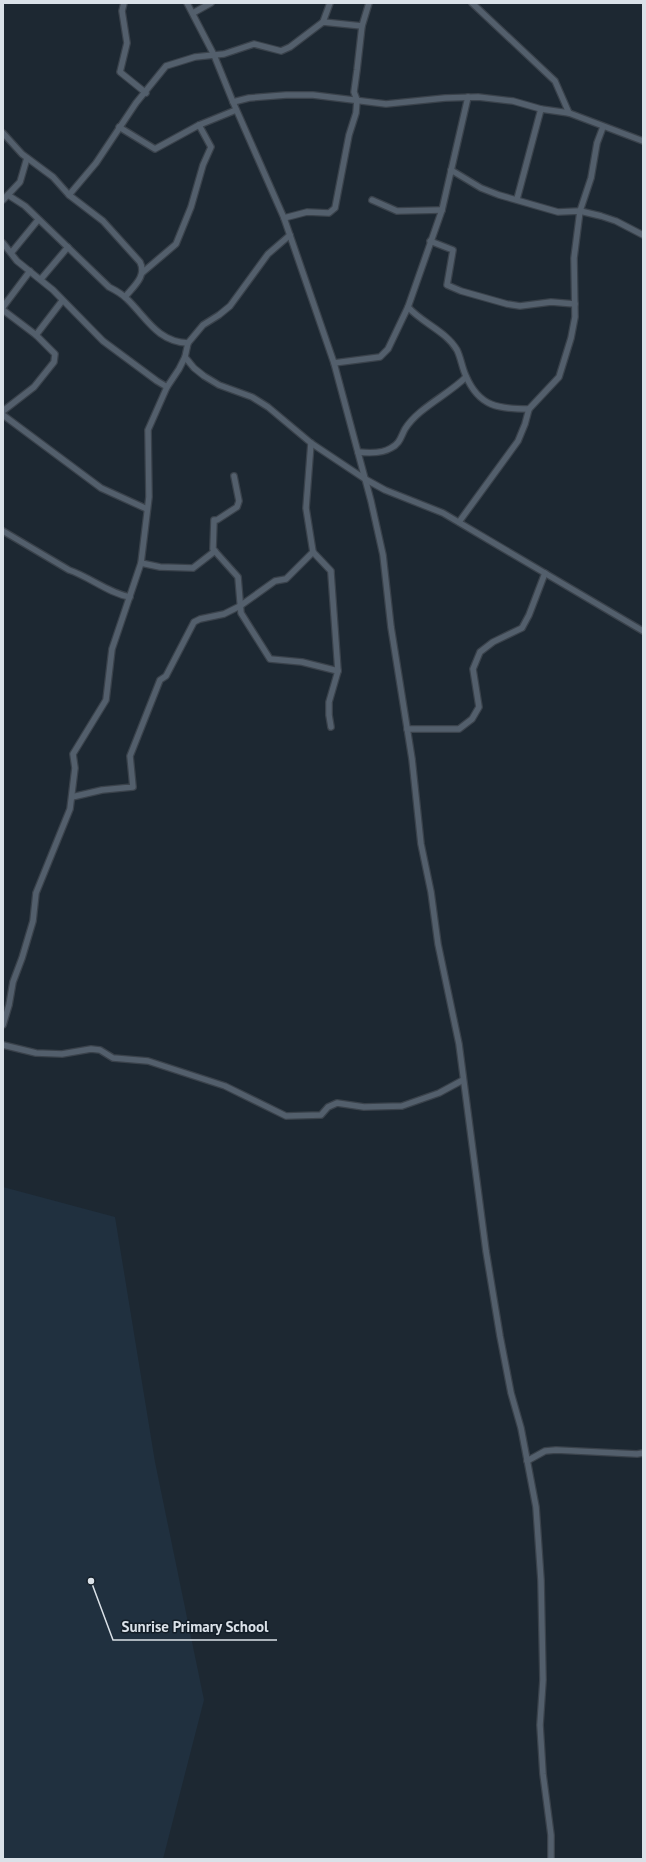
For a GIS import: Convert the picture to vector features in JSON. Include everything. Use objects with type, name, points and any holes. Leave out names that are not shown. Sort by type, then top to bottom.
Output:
[{"type":"street","points":[[124,3],[122,10],[127,43],[120,72],[146,93]]},
{"type":"street","points":[[187,3],[214,55],[236,110],[284,218],[334,363],[365,479],[383,555],[391,627],[407,729],[421,844],[431,892],[438,944],[459,1044],[500,1336],[536,1507],[541,1580],[543,1680],[540,1725],[543,1774],[551,1835],[552,1859]]},
{"type":"street","points":[[193,13],[210,3]]},
{"type":"street","points":[[69,195],[96,163],[119,127],[166,66],[194,57],[214,55],[258,44],[281,51],[290,47],[323,22],[330,3]]},
{"type":"street","points":[[284,218],[307,212],[329,213],[335,208],[357,100],[354,92],[362,26],[369,3]]},
{"type":"street","points":[[472,3],[555,81],[570,113]]},
{"type":"street","points":[[323,22],[362,26]]},
{"type":"street","points":[[233,102],[249,98],[280,95],[314,95],[357,100],[366,103],[386,104],[468,97],[513,101],[582,116],[603,127],[643,141]]},
{"type":"street","points":[[334,363],[380,357],[388,349],[408,307],[442,210],[468,97]]},
{"type":"street","points":[[517,199],[541,108]]},
{"type":"street","points":[[119,127],[155,149],[199,125],[236,110]]},
{"type":"street","points":[[142,273],[176,244],[191,207],[203,165],[211,147],[199,125]]},
{"type":"street","points":[[460,522],[518,441],[529,409],[559,377],[571,338],[575,317],[574,258],[580,211],[591,178],[597,143],[603,127]]},
{"type":"street","points":[[3,133],[27,158],[53,177],[69,195],[85,206],[108,227],[140,262],[143,268],[140,280],[126,297]]},
{"type":"street","points":[[3,200],[20,182],[27,158]]},
{"type":"street","points":[[451,170],[481,188],[499,195],[558,212],[580,211],[616,220],[643,235]]},
{"type":"street","points":[[8,195],[25,206],[109,286],[126,297],[154,330],[177,341],[188,343]]},
{"type":"street","points":[[372,200],[397,211],[442,210]]},
{"type":"street","points":[[11,253],[38,220]]},
{"type":"street","points":[[3,1024],[9,1005],[13,982],[33,921],[36,894],[70,809],[75,768],[73,754],[106,700],[112,649],[141,563],[149,497],[148,430],[167,387],[179,369],[185,356],[188,343],[202,325],[219,315],[230,306],[268,254],[290,235]]},
{"type":"street","points":[[430,241],[453,250],[447,285],[462,291],[520,306],[551,302],[575,304]]},
{"type":"street","points":[[3,243],[11,253],[41,279],[103,341],[167,387]]},
{"type":"street","points":[[41,279],[68,247]]},
{"type":"street","points":[[3,411],[34,387],[54,362],[55,354],[36,335],[3,308],[30,271]]},
{"type":"street","points":[[36,335],[62,301]]},
{"type":"street","points":[[408,307],[439,332],[457,350],[466,377],[480,397],[491,405],[506,409],[529,409]]},
{"type":"street","points":[[185,356],[194,368],[204,376],[219,385],[252,397],[268,407],[311,442],[365,479],[385,490],[430,507],[460,522],[643,631]]},
{"type":"street","points":[[358,452],[372,453],[391,449],[401,439],[405,428],[429,404],[445,396],[466,377]]},
{"type":"street","points":[[3,415],[101,488],[147,509]]},
{"type":"street","points":[[311,442],[306,508],[313,552],[331,570],[338,671],[329,702],[331,727]]},
{"type":"street","points":[[234,476],[239,501],[234,510],[217,520],[214,520],[213,549],[238,577],[240,606],[244,620],[270,659],[302,662],[338,671]]},
{"type":"street","points":[[3,531],[69,570],[79,573],[119,595],[130,597]]},
{"type":"street","points":[[141,563],[160,567],[193,568],[214,551]]},
{"type":"street","points":[[72,797],[102,790],[134,787],[130,756],[160,680],[166,676],[194,622],[200,618],[224,614],[240,606],[275,581],[286,579],[313,552]]},
{"type":"street","points":[[407,729],[459,729],[472,719],[479,707],[473,669],[476,658],[480,652],[493,642],[522,628],[529,615],[545,574]]},
{"type":"street","points":[[3,1045],[36,1053],[62,1054],[91,1049],[100,1050],[113,1058],[148,1061],[225,1086],[286,1116],[321,1115],[328,1107],[337,1103],[364,1107],[402,1106],[439,1093],[463,1080]]},
{"type":"street","points":[[527,1461],[545,1451],[556,1450],[637,1454],[643,1453]]},
{"type":"shaded area","points":[[3,1187],[115,1217],[155,1462],[204,1700],[163,1859],[3,1859]]},
{"type":"place","name":"Sunrise Primary School","points":[[91,1581]]}]
